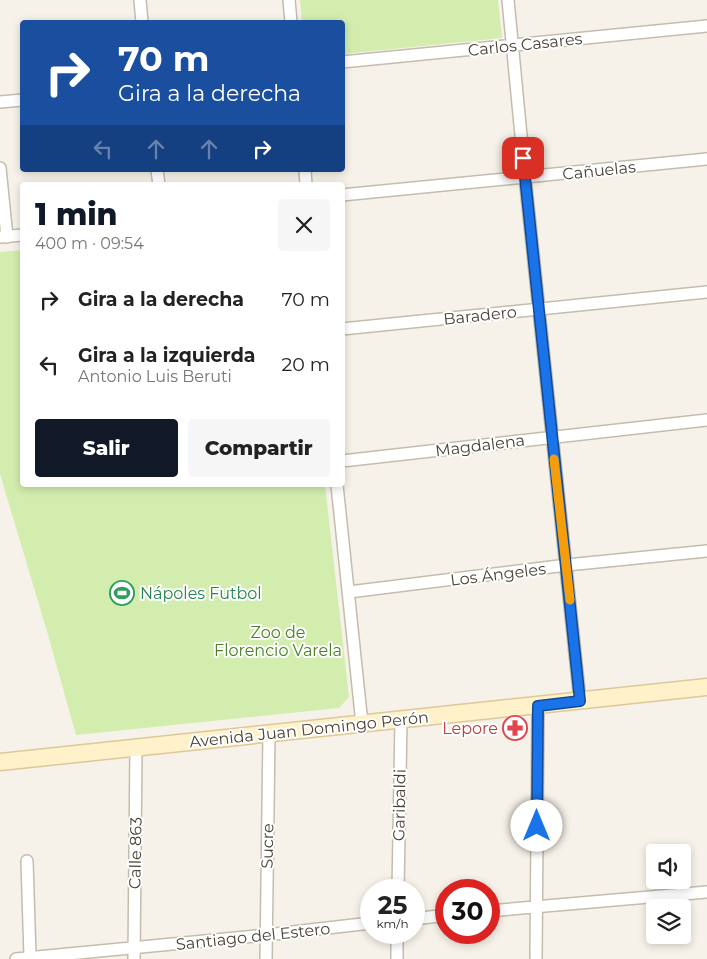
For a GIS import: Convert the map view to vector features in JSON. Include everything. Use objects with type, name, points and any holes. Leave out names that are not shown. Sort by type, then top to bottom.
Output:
[{"type":"main road","name":"Avenida Juan Domingo Perón","points":[[0,762],[707,687]]},
{"type":"street","points":[[140,0],[142,20]]},
{"type":"street","points":[[289,0],[291,20]]},
{"type":"street","points":[[508,0],[580,701]]},
{"type":"street","name":"Carlos Casares","points":[[345,62],[707,26]]},
{"type":"street","points":[[0,102],[20,100]]},
{"type":"street","name":"Cañuelas","points":[[345,195],[707,159]]},
{"type":"street","points":[[0,168],[4,237],[20,235]]},
{"type":"street","name":"Baradero","points":[[345,329],[707,292]]},
{"type":"street","name":"Magdalena","points":[[345,461],[707,420]]},
{"type":"street","points":[[337,487],[362,724]]},
{"type":"street","name":"Los Ángeles","points":[[349,592],[567,565],[707,551]]},
{"type":"street","points":[[536,959],[538,706]]},
{"type":"street","name":"Garibaldi","points":[[398,879],[401,720]]},
{"type":"street","name":"Sucre","points":[[266,959],[269,733]]},
{"type":"street","name":"Calle 863","points":[[134,954],[136,747]]},
{"type":"street","points":[[27,860],[30,957]]},
{"type":"street","points":[[500,910],[707,892]]},
{"type":"street","name":"Santiago del Estero","points":[[16,959],[134,954],[266,935],[360,925]]},
{"type":"street","points":[[397,944],[397,959]]},
{"type":"green space","points":[[300,0],[498,0],[502,38],[345,54],[345,20],[302,20]]},
{"type":"green space","name":"Zoo de Florencio Varela","points":[[20,250],[20,487],[325,487],[349,697],[339,708],[76,735],[0,474],[0,252]]},
{"type":"slow traffic","points":[[554,459],[570,600]]},
{"type":"place","name":"Nápoles Futbol","points":[[122,593]]},
{"type":"place","name":"Lepore","points":[[515,728]]},
{"type":"route","points":[[523,158],[580,701],[538,706],[537,826]]}]
